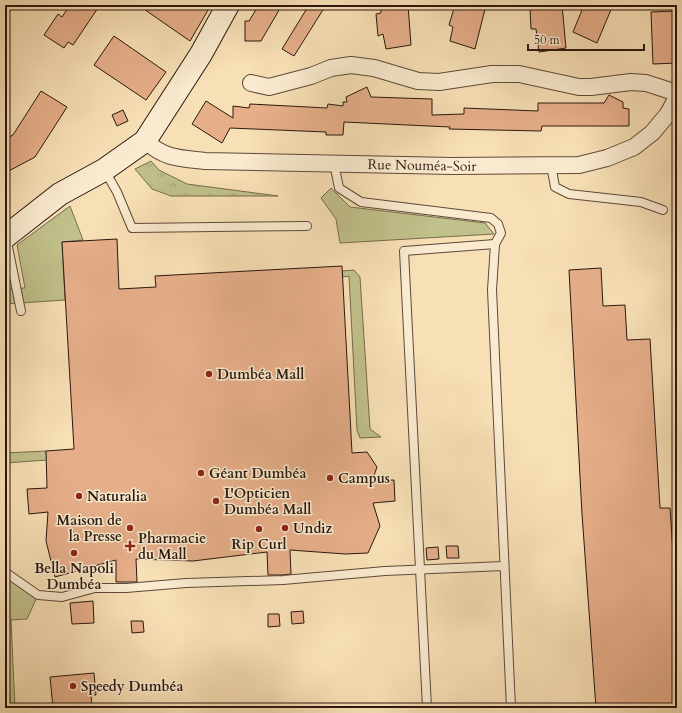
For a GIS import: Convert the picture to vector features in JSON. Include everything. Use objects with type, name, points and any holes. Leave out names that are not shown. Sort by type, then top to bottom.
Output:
[{"type":"street","points":[[5,236],[60,194],[104,170],[144,141],[201,54],[228,5]]},
{"type":"street","points":[[251,83],[269,87],[311,76],[331,68],[351,65],[374,68],[418,81],[439,82],[492,74],[519,74],[579,87],[631,82],[646,83],[677,94]]},
{"type":"street","name":"Rue Nouméa-Soir","points":[[144,141],[163,154],[175,158],[205,161],[453,166],[579,164],[607,158],[634,147],[652,133],[668,114],[677,97]]},
{"type":"lane","points":[[334,163],[339,188],[361,202],[491,218],[498,224],[501,233],[495,244],[492,290],[511,708]]},
{"type":"lane","points":[[551,165],[555,187],[569,194],[641,202],[663,210]]},
{"type":"lane","points":[[104,170],[117,192],[132,228],[307,226]]},
{"type":"lane","points":[[5,236],[21,311]]},
{"type":"lane","points":[[427,708],[404,251],[495,244]]},
{"type":"lane","points":[[5,572],[38,595],[62,597],[95,588],[126,588],[186,583],[283,580],[347,574],[504,566]]},
{"type":"green space","points":[[151,161],[159,170],[187,184],[278,196],[171,196],[152,189],[135,169]]},
{"type":"green space","points":[[331,188],[350,207],[485,223],[494,234],[340,243],[336,219],[321,198]]},
{"type":"green space","points":[[70,206],[83,240],[62,242],[65,300],[5,304],[5,277],[7,289],[25,288],[17,245]]},
{"type":"green space","points":[[354,270],[360,277],[370,429],[381,437],[360,438],[357,430],[349,276],[343,277],[342,271]]},
{"type":"green space","points":[[46,451],[47,460],[5,463],[5,453]]},
{"type":"green space","points":[[5,572],[38,595],[27,619],[11,620],[15,708],[5,708]]},
{"type":"building","points":[[70,5],[100,5],[73,45],[68,42],[64,48],[44,35],[58,14],[62,17]]},
{"type":"building","points":[[138,5],[211,5],[190,41]]},
{"type":"building","points":[[259,5],[282,5],[261,41],[245,41],[245,21],[249,21]]},
{"type":"building","points":[[309,5],[326,5],[294,56],[282,49]]},
{"type":"building","points":[[381,5],[408,5],[411,45],[386,49],[383,34],[378,36],[376,14],[381,13]]},
{"type":"building","points":[[455,5],[486,5],[475,49],[450,41],[453,27],[449,25]]},
{"type":"building","points":[[534,5],[562,5],[566,48],[539,52],[536,29],[531,29],[530,7],[535,7]]},
{"type":"building","points":[[584,5],[613,5],[597,43],[573,32]]},
{"type":"building","points":[[675,11],[677,63],[653,64],[651,12]]},
{"type":"building","points":[[114,36],[166,72],[146,100],[94,65]]},
{"type":"building","points":[[367,87],[371,97],[432,99],[432,115],[464,114],[464,108],[538,111],[538,103],[604,103],[609,95],[623,102],[623,108],[629,109],[629,126],[542,126],[541,131],[449,129],[450,127],[344,122],[343,135],[326,135],[326,132],[230,128],[222,143],[192,124],[206,101],[233,118],[233,106],[249,108],[250,104],[327,108],[328,104],[343,106],[343,102],[347,102],[346,97]]},
{"type":"building","points":[[41,91],[67,107],[35,157],[5,173],[5,139],[13,135]]},
{"type":"building","points":[[123,110],[128,121],[117,126],[112,115]]},
{"type":"building","name":"Dumbéa Mall","points":[[117,239],[119,289],[156,287],[155,276],[342,266],[352,453],[367,452],[377,467],[372,481],[394,480],[395,501],[373,503],[380,526],[368,553],[345,554],[290,550],[291,574],[283,575],[268,575],[267,552],[193,561],[136,559],[137,582],[116,582],[116,560],[55,577],[46,541],[48,512],[29,514],[27,489],[47,488],[46,451],[74,449],[62,242]]},
{"type":"building","points":[[601,268],[603,306],[625,305],[627,340],[650,339],[660,508],[670,508],[677,610],[677,708],[596,708],[582,514],[569,270]]},
{"type":"building","points":[[446,546],[458,546],[459,558],[447,558]]},
{"type":"building","points":[[438,547],[439,559],[427,560],[426,548]]},
{"type":"building","points":[[93,601],[94,623],[72,624],[70,603]]},
{"type":"building","points":[[303,611],[304,623],[292,624],[291,612]]},
{"type":"building","points":[[268,614],[279,614],[280,626],[268,627]]},
{"type":"building","points":[[131,621],[143,621],[144,632],[132,633]]},
{"type":"building","name":"Speedy Dumbéa","points":[[94,673],[96,695],[91,695],[92,708],[53,708],[50,677]]},
{"type":"place","name":"Dumbéa Mall","points":[[209,374]]},
{"type":"place","name":"Géant Dumbéa","points":[[201,473]]},
{"type":"place","name":"Campus","points":[[330,478]]},
{"type":"place","name":"Naturalia","points":[[79,496]]},
{"type":"place","name":"L'Opticien Dumbéa Mall","points":[[216,501]]},
{"type":"place","name":"Maison de la Presse","points":[[130,528]]},
{"type":"place","name":"Undiz","points":[[285,528]]},
{"type":"place","name":"Rip Curl","points":[[259,529]]},
{"type":"place","name":"Pharmacie du Mall","points":[[130,546]]},
{"type":"place","name":"Bella Napoli Dumbéa","points":[[74,553]]},
{"type":"place","name":"Speedy Dumbéa","points":[[73,686]]}]
